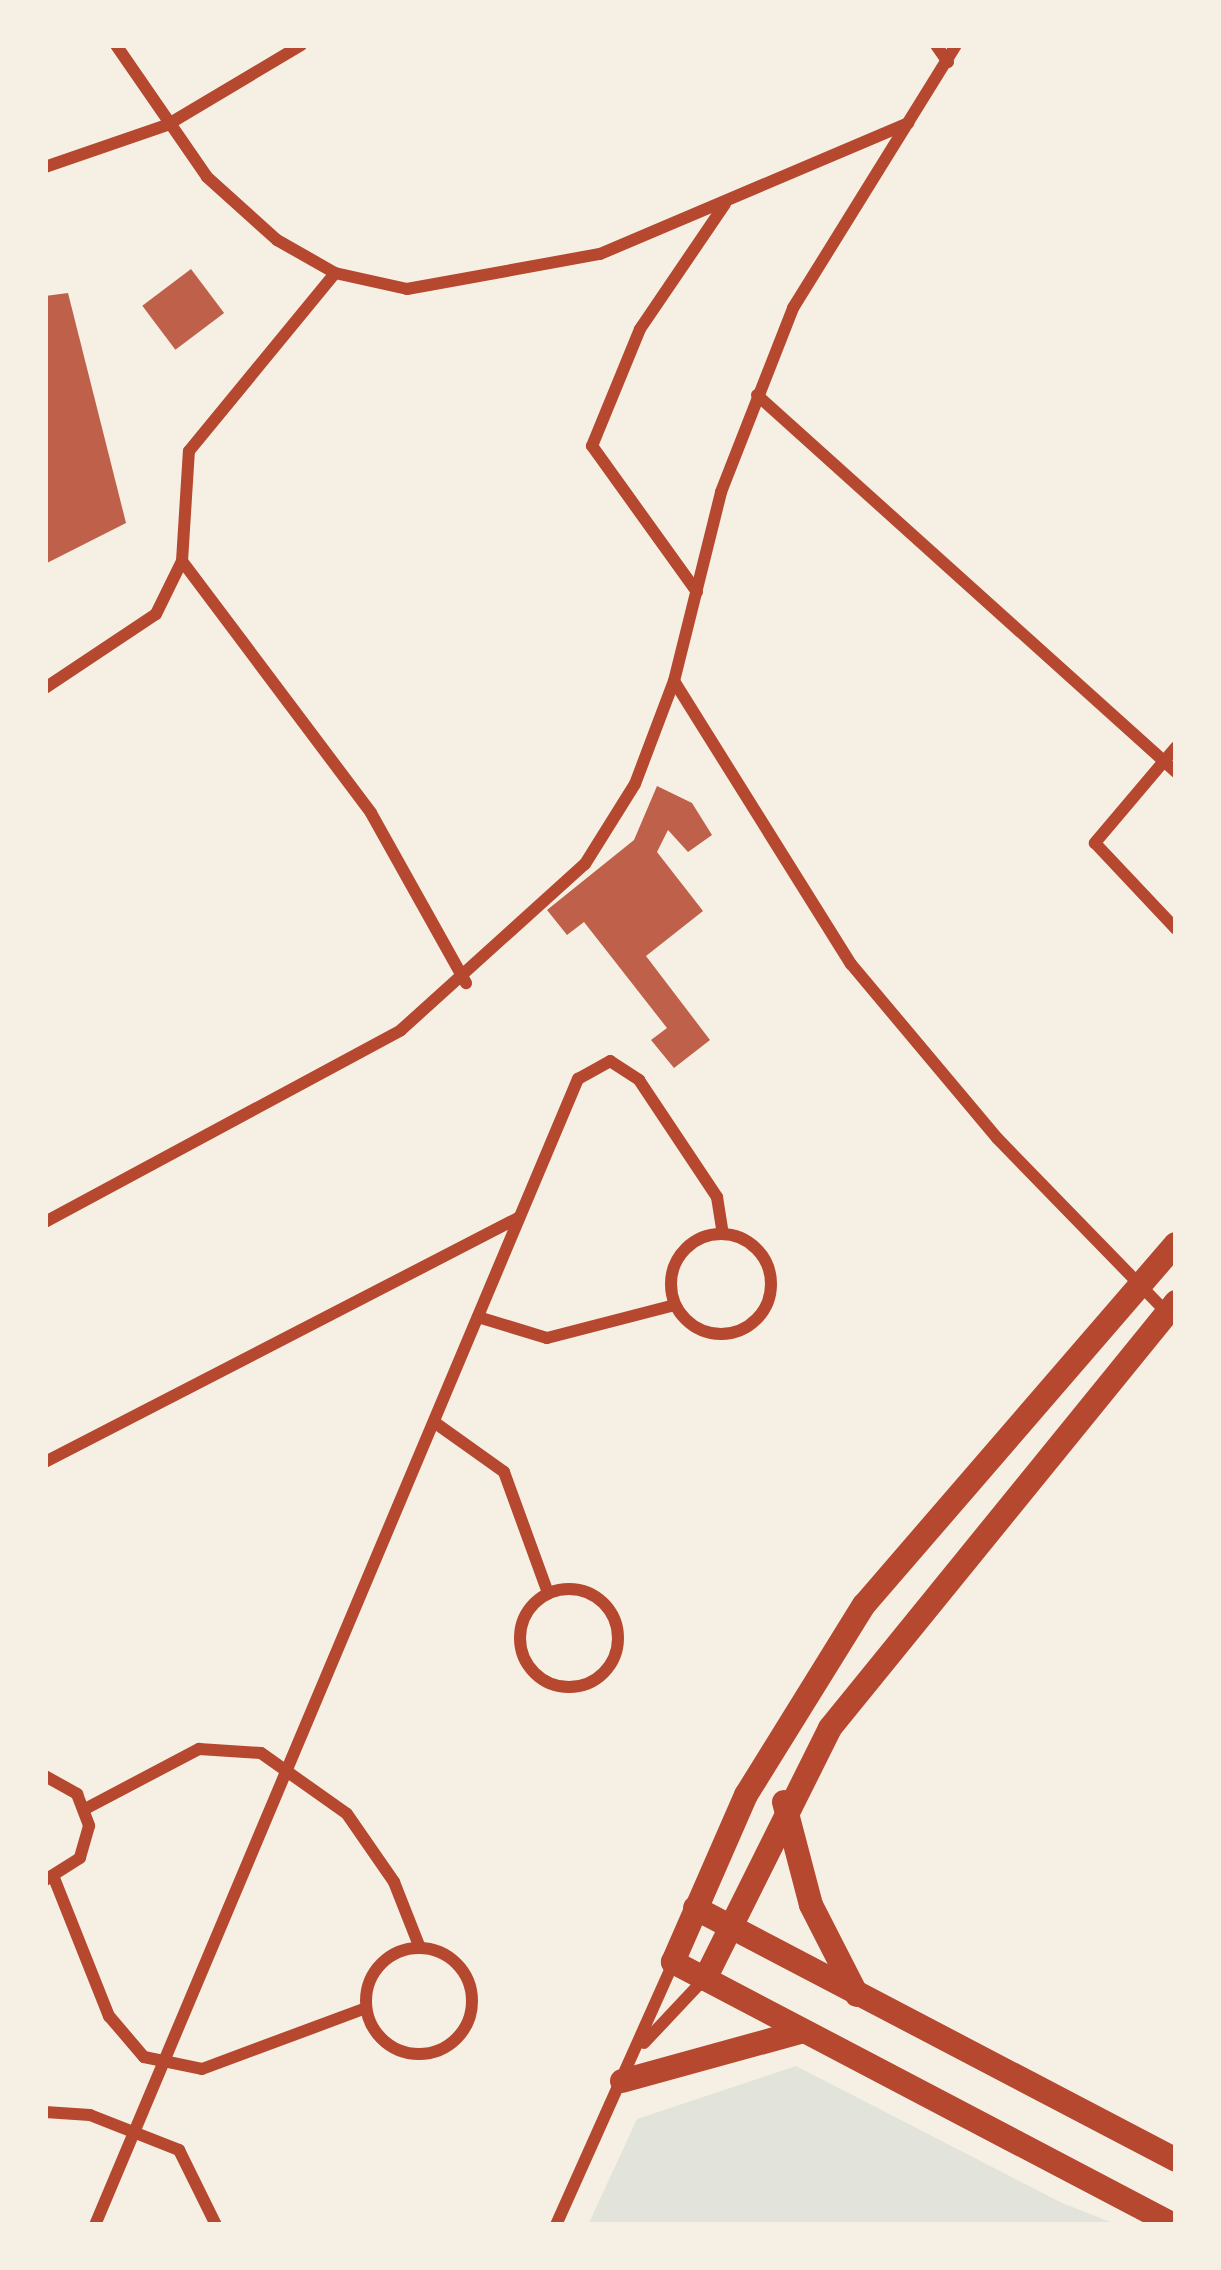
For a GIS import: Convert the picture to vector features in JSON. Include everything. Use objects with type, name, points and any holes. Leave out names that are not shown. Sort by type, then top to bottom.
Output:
[{"type":"main road","points":[[1174,2225],[673,1962],[694,1908],[796,1704],[853,1622],[1136,1283],[1176,1244]]},
{"type":"main road","points":[[705,1979],[784,1802],[898,1636],[1171,1307]]},
{"type":"main road","points":[[784,1802],[811,1905],[858,1996]]},
{"type":"main road","points":[[694,1908],[1176,2160]]},
{"type":"main road","points":[[622,2081],[800,2032]]},
{"type":"street","points":[[116,45],[166,125],[278,240],[335,273],[407,289],[506,278],[726,203],[910,122]]},
{"type":"street","points":[[45,167],[166,125],[301,45]]},
{"type":"street","points":[[936,45],[948,62]]},
{"type":"street","points":[[45,1222],[401,1030],[466,983],[585,865],[635,784],[674,682],[757,394],[793,308],[956,45]]},
{"type":"street","points":[[697,592],[592,446],[640,329],[726,203]]},
{"type":"street","points":[[45,688],[125,643],[164,602],[182,560],[182,486],[197,435],[335,273]]},
{"type":"street","points":[[757,394],[1176,772]]},
{"type":"street","points":[[182,560],[358,794],[466,983]]},
{"type":"street","points":[[674,682],[851,964],[1136,1283],[1171,1307]]},
{"type":"street","points":[[1176,747],[1096,843],[1176,929]]},
{"type":"street","points":[[95,2225],[578,1079],[610,1061],[639,1080],[700,1167],[723,1233],[764,1257],[772,1288],[759,1318],[714,1335],[675,1305]]},
{"type":"street","points":[[45,1462],[518,1217]]},
{"type":"street","points":[[675,1305],[679,1256],[723,1233]]},
{"type":"street","points":[[478,1317],[547,1338],[675,1305]]},
{"type":"street","points":[[434,1422],[504,1472],[548,1593]]},
{"type":"street","points":[[548,1593],[589,1593],[613,1616],[611,1665],[586,1685],[540,1679],[522,1654],[522,1624],[548,1593]]},
{"type":"street","points":[[85,1809],[199,1749],[290,1766],[363,1835],[420,1948],[465,1974],[472,2010],[456,2039],[425,2054],[393,2048],[366,2008]]},
{"type":"street","points":[[45,1777],[85,1809]]},
{"type":"street","points":[[85,1809],[80,1858],[49,1879],[109,2016],[161,2064],[219,2065],[366,2008],[385,1960],[420,1948]]},
{"type":"street","points":[[556,2225],[639,2048],[673,1962]]},
{"type":"street","points":[[639,2048],[705,1979]]},
{"type":"street","points":[[45,2112],[134,2128],[192,2164],[216,2225]]},
{"type":"shaded area","points":[[796,2066],[1062,2203],[1118,2225],[588,2225],[637,2119]]},
{"type":"building","points":[[191,269],[224,313],[175,350],[142,306]]},
{"type":"building","points":[[68,293],[126,523],[45,564],[45,296]]},
{"type":"building","points":[[657,786],[692,803],[712,835],[688,852],[668,830],[657,852],[703,911],[646,956],[710,1040],[674,1068],[651,1040],[667,1028],[584,922],[567,935],[547,910],[634,840]]}]
